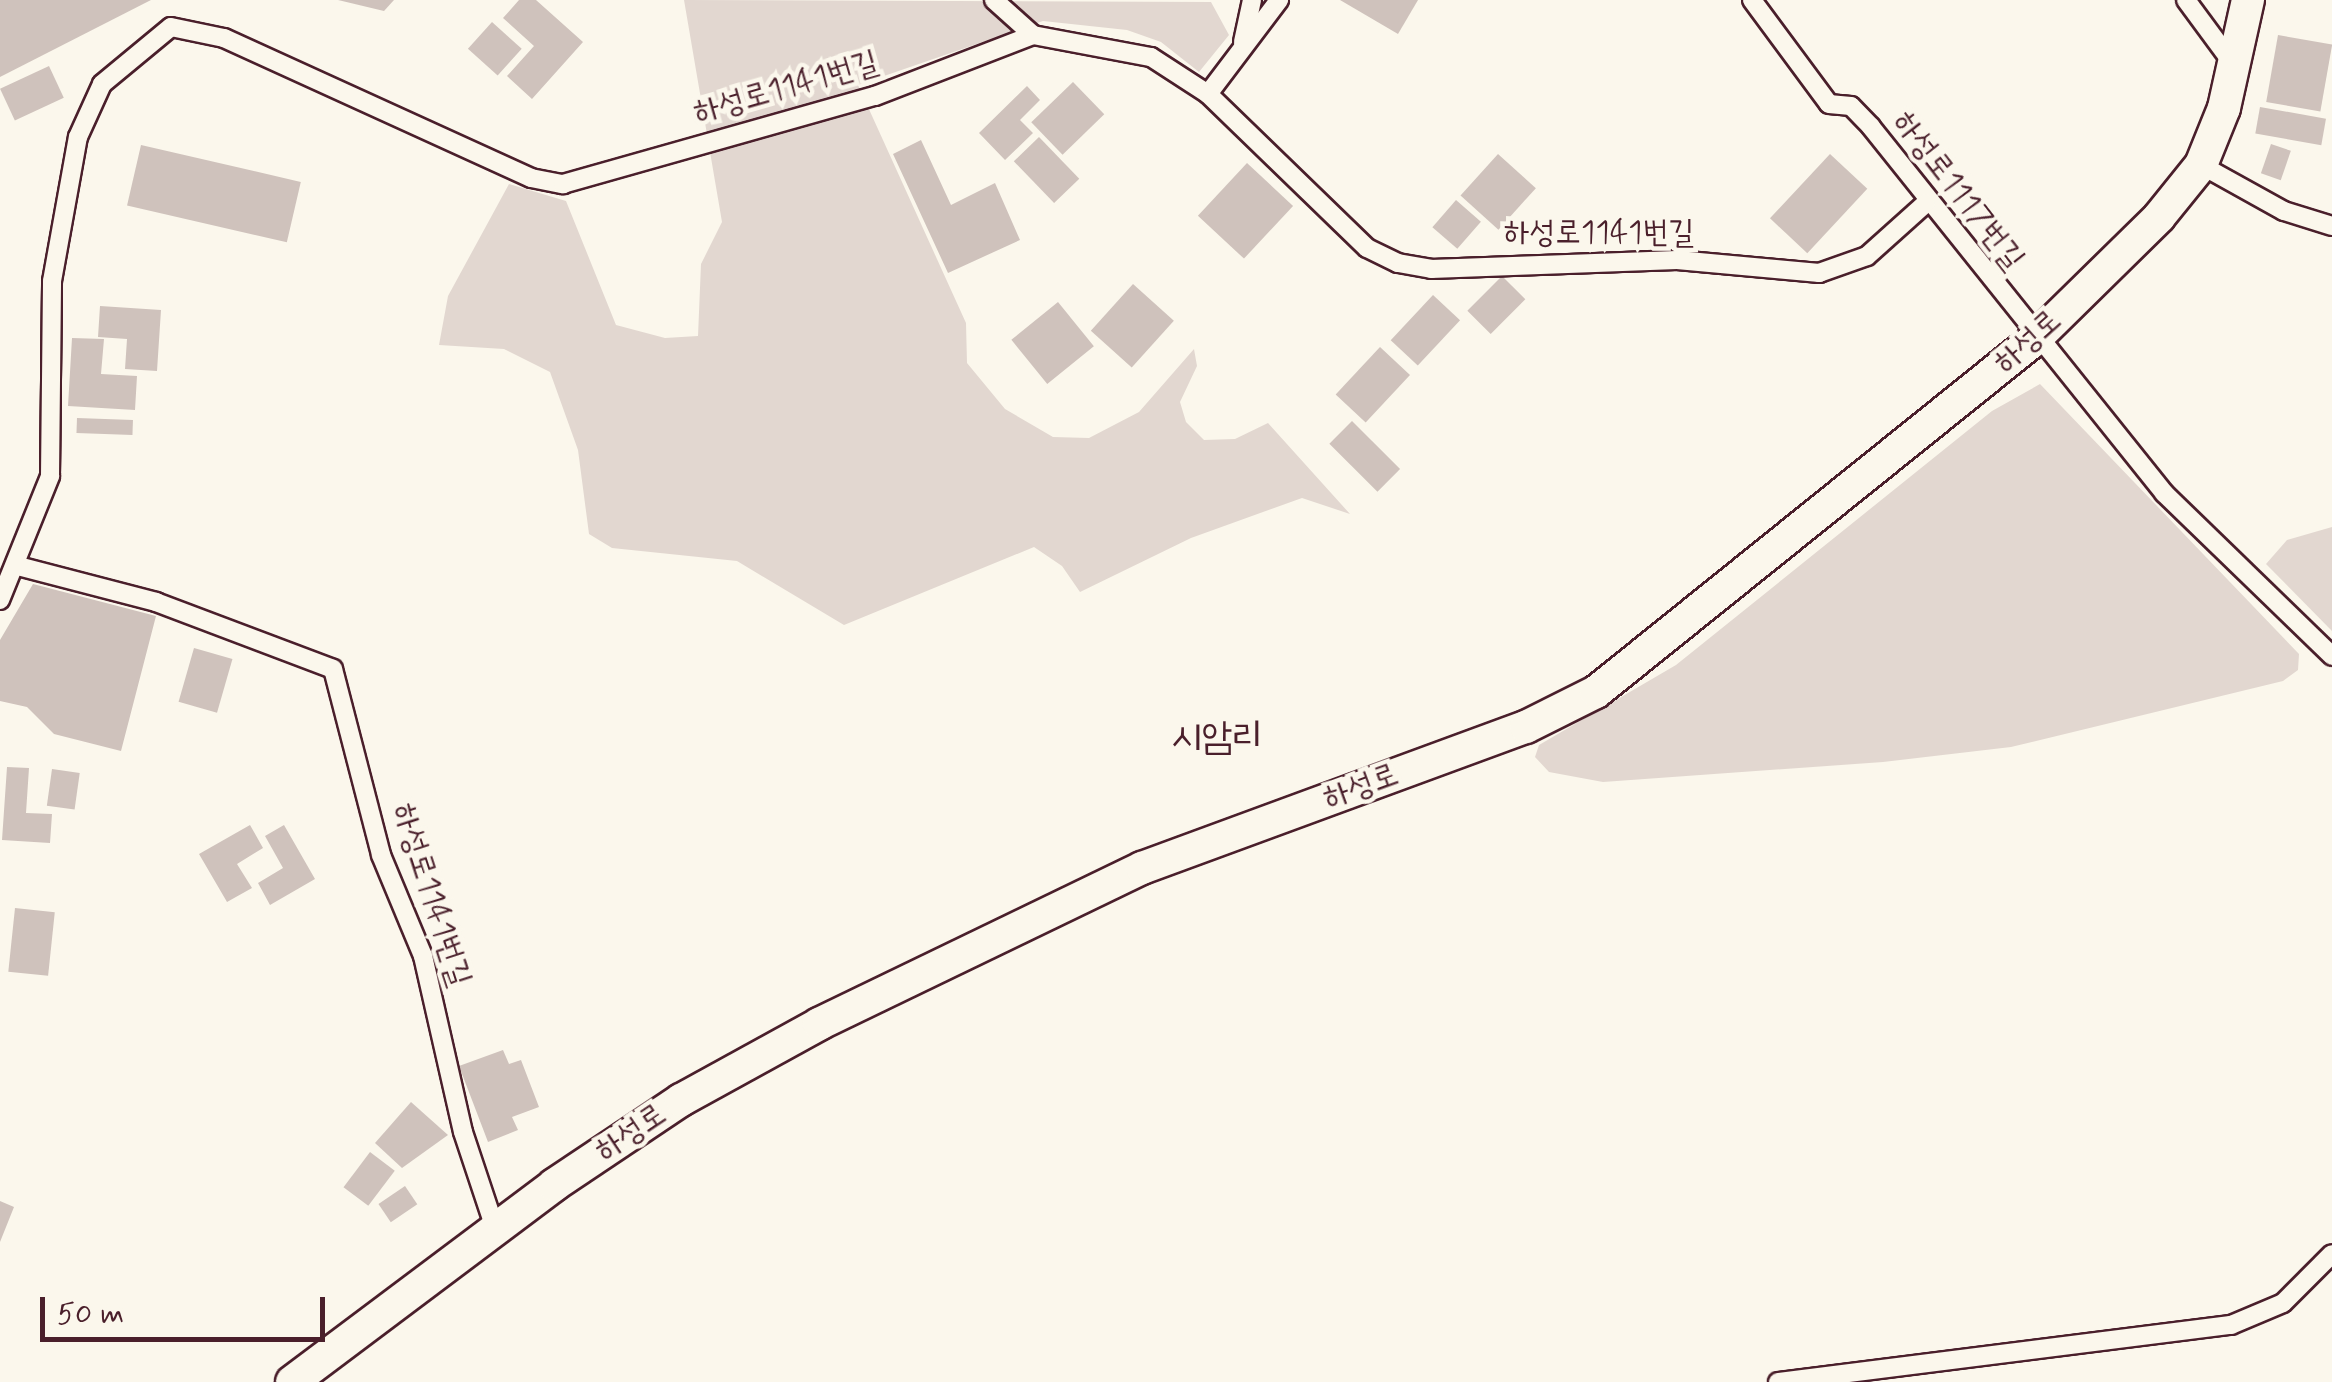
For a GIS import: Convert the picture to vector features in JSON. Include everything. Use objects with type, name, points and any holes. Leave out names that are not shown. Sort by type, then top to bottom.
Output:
[{"type":"street","name":"하성로","points":[[292,1382],[495,1228],[681,1100],[980,944],[1142,868],[1526,727],[1596,692],[2035,339],[2200,165],[2234,65],[2248,0]]},
{"type":"lane","points":[[994,0],[1033,35]]},
{"type":"lane","points":[[1242,48],[1252,0]]},
{"type":"lane","points":[[1208,94],[1279,0]]},
{"type":"lane","name":"하성로1117번길","points":[[1752,0],[1829,104],[1850,106],[1871,127],[1926,203],[2164,493],[2332,656]]},
{"type":"lane","points":[[2186,0],[2234,65]]},
{"type":"lane","name":"하성로1141번길","points":[[0,600],[18,566],[50,476],[52,280],[78,137],[102,84],[170,27],[224,38],[531,178],[563,184],[875,96],[1033,35],[1152,57],[1208,94],[1367,248],[1431,268],[1577,259],[1819,274],[1867,256],[1926,203]]},
{"type":"lane","points":[[2200,165],[2284,211],[2332,226]]},
{"type":"lane","name":"하성로1141번길","points":[[18,566],[156,602],[333,669],[381,855],[422,956],[463,1132],[495,1228]]},
{"type":"lane","points":[[1778,1382],[2231,1324],[2283,1302],[2332,1254]]},
{"type":"shaded area","points":[[684,0],[1211,2],[1229,35],[1199,72],[1161,42],[1127,30],[1043,21],[858,85],[966,323],[967,363],[1005,409],[1053,437],[1089,438],[1139,412],[1194,349],[1197,366],[1180,402],[1186,422],[1204,440],[1235,439],[1268,423],[1350,514],[1302,498],[1191,538],[1080,592],[1062,566],[1034,547],[844,625],[737,561],[612,548],[589,534],[578,450],[550,372],[504,349],[439,345],[448,296],[509,184],[566,201],[616,325],[665,338],[698,336],[701,264],[722,222]]},
{"type":"shaded area","points":[[2040,384],[2299,654],[2298,670],[2283,681],[2011,747],[1883,762],[1603,782],[1549,772],[1535,757],[1539,745],[1676,665],[1992,411]]},
{"type":"shaded area","points":[[2332,527],[2332,631],[2266,564],[2287,540]]},
{"type":"building","points":[[0,0],[151,0],[0,77]]},
{"type":"building","points":[[338,0],[394,0],[384,11]]},
{"type":"building","points":[[519,0],[536,0],[583,42],[532,99],[507,76],[534,46],[503,18]]},
{"type":"building","points":[[1340,0],[1418,0],[1398,34]]},
{"type":"building","points":[[492,22],[522,49],[498,76],[468,49]]},
{"type":"building","points":[[2278,35],[2332,45],[2320,112],[2266,102]]},
{"type":"building","points":[[49,66],[64,98],[15,121],[0,89]]},
{"type":"building","points":[[1073,82],[1104,114],[1063,155],[1031,122]]},
{"type":"building","points":[[1027,86],[1040,100],[1020,120],[1033,133],[1005,160],[979,133]]},
{"type":"building","points":[[2260,107],[2326,119],[2321,145],[2255,134]]},
{"type":"building","points":[[1039,137],[1079,179],[1054,203],[1014,161]]},
{"type":"building","points":[[921,140],[951,205],[995,183],[1020,240],[948,273],[893,154]]},
{"type":"building","points":[[2271,144],[2291,151],[2281,180],[2261,173]]},
{"type":"building","points":[[141,145],[301,182],[287,242],[127,205]]},
{"type":"building","points":[[1498,154],[1536,188],[1498,230],[1461,196]]},
{"type":"building","points":[[1830,154],[1867,189],[1807,253],[1770,218]]},
{"type":"building","points":[[1247,163],[1293,206],[1244,259],[1198,216]]},
{"type":"building","points":[[1456,200],[1481,222],[1457,249],[1432,227]]},
{"type":"building","points":[[1502,276],[1525,299],[1491,334],[1467,311]]},
{"type":"building","points":[[1133,284],[1174,321],[1132,368],[1091,331]]},
{"type":"building","points":[[1433,295],[1460,320],[1418,366],[1391,340]]},
{"type":"building","points":[[1058,302],[1094,346],[1047,384],[1011,340]]},
{"type":"building","points":[[100,306],[161,310],[157,371],[125,369],[127,339],[98,337]]},
{"type":"building","points":[[72,338],[104,339],[101,374],[137,376],[135,410],[68,406]]},
{"type":"building","points":[[1380,347],[1410,375],[1366,422],[1336,395]]},
{"type":"building","points":[[77,418],[133,420],[132,435],[76,433]]},
{"type":"building","points":[[1352,421],[1400,469],[1377,492],[1329,444]]},
{"type":"building","points":[[33,584],[156,616],[121,751],[54,734],[27,707],[0,701],[0,640]]},
{"type":"building","points":[[194,648],[232,659],[217,713],[179,702]]},
{"type":"building","points":[[7,767],[29,768],[26,813],[52,814],[50,843],[2,840]]},
{"type":"building","points":[[52,769],[80,773],[75,810],[47,806]]},
{"type":"building","points":[[250,825],[263,848],[237,864],[252,888],[227,902],[199,854]]},
{"type":"building","points":[[284,825],[315,879],[270,905],[258,883],[283,868],[265,836]]},
{"type":"building","points":[[15,908],[55,912],[48,976],[8,972]]},
{"type":"building","points":[[503,1050],[509,1064],[521,1060],[539,1107],[512,1117],[518,1130],[488,1142],[459,1066]]},
{"type":"building","points":[[411,1102],[448,1135],[402,1168],[375,1143]]},
{"type":"building","points":[[370,1152],[395,1171],[368,1206],[344,1187]]},
{"type":"building","points":[[405,1186],[417,1204],[391,1222],[378,1204]]},
{"type":"building","points":[[0,1201],[14,1207],[0,1242]]},
{"type":"district","name":"시암리","points":[[1217,738]]}]
